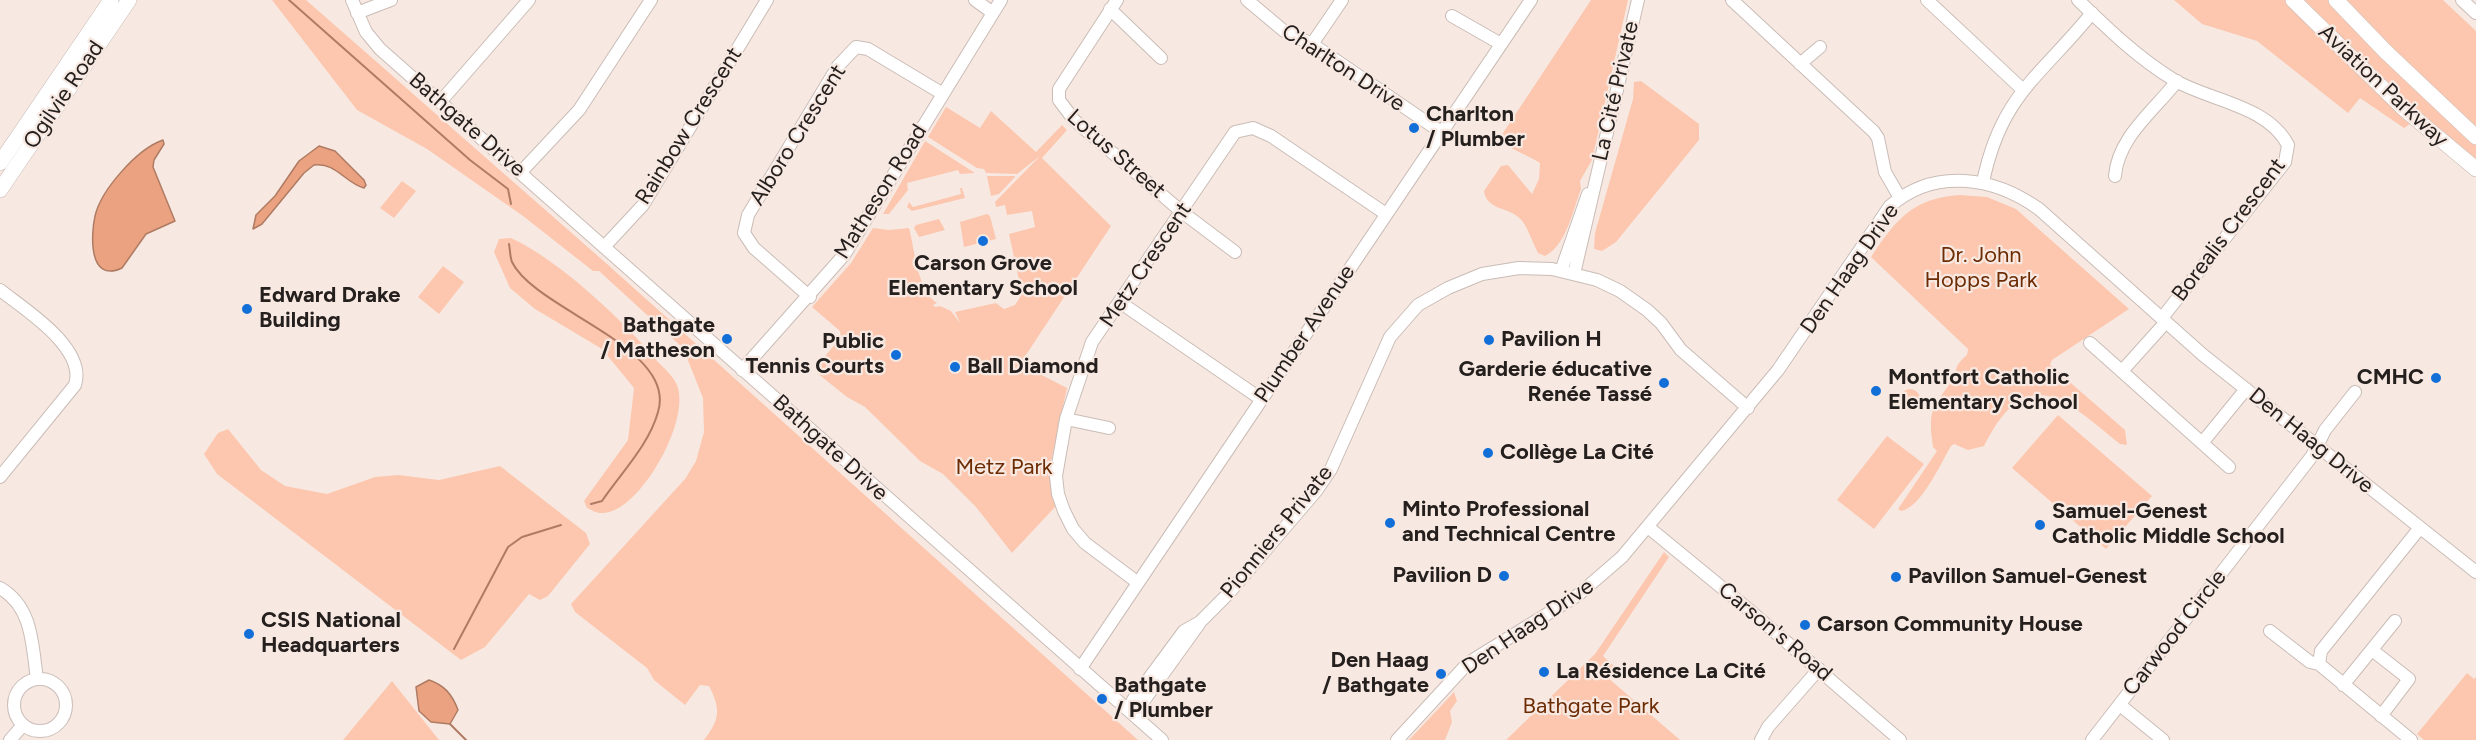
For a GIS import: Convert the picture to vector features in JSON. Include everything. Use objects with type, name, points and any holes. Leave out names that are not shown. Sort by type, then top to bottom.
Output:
[{"type":"main road","name":"Ogilvie Road","points":[[0,163],[111,0]]},
{"type":"main road","name":"Ogilvie Road","points":[[0,190],[129,0]]},
{"type":"main road","name":"Aviation Parkway","points":[[2293,0],[2403,108],[2476,170]]},
{"type":"main road","name":"Aviation Parkway","points":[[2336,0],[2422,88],[2476,137]]},
{"type":"main road","points":[[2403,108],[2422,88]]},
{"type":"street","name":"Bathgate Drive","points":[[352,0],[374,43],[1162,740]]},
{"type":"street","points":[[357,13],[391,0]]},
{"type":"street","points":[[441,101],[529,0]]},
{"type":"street","points":[[521,172],[579,110],[651,0]]},
{"type":"street","name":"Rainbow Crescent","points":[[604,247],[643,205],[766,0]]},
{"type":"street","points":[[975,0],[993,13]]},
{"type":"street","name":"Matheson Road","points":[[742,370],[810,297],[844,255],[1001,0]]},
{"type":"street","name":"Charlton Drive","points":[[1247,0],[1284,31],[1312,44],[1441,132]]},
{"type":"street","points":[[1312,44],[1342,0]]},
{"type":"street","name":"Plumber Avenue","points":[[1080,669],[1532,0]]},
{"type":"street","name":"La Cité Private","points":[[1574,273],[1638,0]]},
{"type":"street","points":[[1732,0],[1878,138],[1885,172],[1900,198]]},
{"type":"street","points":[[1928,0],[2022,89]]},
{"type":"street","name":"Borealis Crescent","points":[[2078,0],[2123,43],[2177,81],[2268,122],[2283,136],[2288,153],[2285,162],[2164,320]]},
{"type":"street","points":[[2462,0],[2476,13]]},
{"type":"street","points":[[1113,4],[1161,58]]},
{"type":"street","name":"Lotus Street","points":[[1113,4],[1059,88],[1059,100],[1074,120],[1182,212],[1235,252]]},
{"type":"street","points":[[1983,182],[1995,136],[2022,89],[2092,13]]},
{"type":"street","points":[[1452,16],[1501,44]]},
{"type":"street","name":"Alboro Crescent","points":[[810,297],[754,248],[744,233],[748,215],[838,66],[856,47],[868,49],[943,94]]},
{"type":"street","points":[[1800,64],[1820,47]]},
{"type":"street","points":[[2115,176],[2117,156],[2124,143],[2177,81]]},
{"type":"street","name":"Metz Crescent","points":[[1137,582],[1085,543],[1073,529],[1058,494],[1056,476],[1066,419],[1092,342],[1121,303],[1235,132],[1253,128],[1271,136],[1386,214]]},
{"type":"street","name":"Den Haag Drive","points":[[1397,740],[1468,663],[1586,589],[1622,557],[1784,362],[1873,229],[1900,198],[1938,182],[1959,179],[1983,182],[2011,191],[2039,209],[2164,320],[2318,448],[2476,572]]},
{"type":"street","name":"La Cité Private","points":[[1561,271],[1581,207],[1594,182]]},
{"type":"street","name":"Pionniers Private","points":[[1129,711],[1133,700],[1169,649],[1184,632],[1200,622],[1228,594],[1327,475],[1388,341],[1411,312],[1441,291],[1482,274],[1519,268],[1574,273],[1613,288],[1641,306],[1661,323],[1681,350],[1748,408]]},
{"type":"street","points":[[0,290],[63,341],[77,375],[75,385],[0,477]]},
{"type":"street","points":[[1121,303],[1261,399]]},
{"type":"street","points":[[2122,371],[2164,320]]},
{"type":"street","points":[[2090,343],[2229,467]]},
{"type":"street","points":[[2202,443],[2247,389]]},
{"type":"street","name":"Carwood Circle","points":[[2092,740],[2318,448],[2325,430],[2355,392]]},
{"type":"street","points":[[1066,419],[1109,428]]},
{"type":"street","name":"Carson's Road","points":[[1648,527],[1819,669],[1900,740]]},
{"type":"street","points":[[2319,664],[2321,651],[2419,529]]},
{"type":"street","points":[[0,588],[23,609],[28,621],[37,679]]},
{"type":"street","points":[[2343,686],[2395,621]]},
{"type":"street","points":[[2270,631],[2310,662],[2319,664],[2411,740]]},
{"type":"street","points":[[2372,650],[2409,679],[2381,716]]},
{"type":"street","points":[[1761,740],[1768,727],[1819,669]]},
{"type":"street","points":[[37,679],[52,682],[65,700],[65,709],[56,724],[48,729],[31,729],[17,718],[14,701],[22,686],[37,679]]},
{"type":"street","name":"Carwood Circle","points":[[2120,705],[2163,740]]},
{"type":"street","points":[[10,740],[23,725]]},
{"type":"green space","points":[[272,0],[306,0],[607,264],[1138,740],[704,740],[717,714],[716,702],[709,686],[700,685],[685,705],[654,680],[647,668],[575,612],[571,604],[685,479],[696,461],[704,432],[703,398],[683,348],[599,271],[593,271],[523,216],[427,149],[357,110]]},
{"type":"green space","points":[[1591,0],[1628,0],[1592,160],[1580,181],[1581,189],[1564,236],[1545,256],[1538,253],[1523,222],[1513,213],[1495,206],[1486,198],[1484,191],[1501,166],[1508,165],[1532,194],[1539,179],[1540,163],[1504,144],[1501,141],[1503,133]]},
{"type":"green space","points":[[2174,0],[2443,0],[2476,31],[2476,159],[2422,116],[2404,128],[2360,98],[2348,113],[2257,41],[2202,24]]},
{"type":"green space","points":[[1641,81],[1699,124],[1699,140],[1616,242],[1602,251],[1594,249],[1595,233],[1633,99],[1634,82]]},
{"type":"green space","name":"Metz Park","points":[[946,107],[980,128],[991,111],[1036,152],[1062,125],[1067,130],[1042,158],[1111,226],[1020,364],[1067,388],[1049,471],[1056,506],[1012,553],[976,507],[943,474],[920,461],[865,407],[847,397],[817,373],[817,366],[841,337],[840,331],[812,307],[851,263],[873,228],[889,230],[909,228],[921,279],[930,297],[937,303],[933,305],[951,311],[960,323],[955,312],[996,303],[1004,309],[1015,305],[1022,294],[1009,234],[1035,227],[1032,211],[1007,215],[1005,205],[996,207],[995,202],[1040,156],[1017,174],[986,173],[984,169],[977,168],[928,137]]},
{"type":"green space","points":[[925,141],[975,173],[960,174],[958,170],[907,183],[908,190],[889,214],[883,214]]},
{"type":"green space","points":[[987,176],[1015,177],[999,194],[991,196]]},
{"type":"green space","points":[[402,181],[416,191],[394,218],[380,208]]},
{"type":"green space","points":[[960,188],[965,198],[912,211],[907,207],[909,202],[913,207],[961,194]]},
{"type":"green space","name":"Dr. John Hopps Park","points":[[1960,195],[1987,197],[2016,209],[2129,309],[2052,360],[2050,365],[2125,430],[2127,445],[2120,444],[2082,413],[2064,402],[2047,396],[2031,396],[2016,403],[2000,419],[1984,446],[1968,450],[1954,444],[1951,446],[1923,494],[1916,502],[1901,511],[1898,509],[1937,451],[1933,447],[1931,418],[1935,405],[1953,378],[1957,366],[1967,355],[1968,349],[1871,257],[1897,222],[1917,206],[1943,197]]},
{"type":"green space","points":[[987,214],[990,216],[996,239],[964,247],[960,222]]},
{"type":"green space","points":[[939,219],[945,230],[919,237],[914,228],[916,225]]},
{"type":"green space","points":[[511,238],[549,261],[590,293],[627,328],[676,383],[679,399],[677,418],[670,440],[645,483],[630,499],[615,510],[600,513],[587,508],[584,501],[628,440],[634,388],[602,349],[535,309],[510,288],[494,252],[499,239]]},
{"type":"green space","points":[[443,266],[464,282],[439,314],[418,297]]},
{"type":"green space","points":[[1906,389],[1914,389],[1920,395],[1920,403],[1914,409],[1906,409],[1900,403],[1900,395]]},
{"type":"green space","points":[[2058,415],[2152,496],[2106,549],[2012,468]]},
{"type":"green space","points":[[228,429],[261,470],[285,486],[327,494],[375,477],[398,475],[439,480],[500,466],[586,533],[590,544],[548,596],[540,600],[529,594],[485,647],[461,660],[217,474],[204,454],[218,433]]},
{"type":"green space","points":[[1887,436],[1924,464],[1874,529],[1837,500]]},
{"type":"green space","name":"Bathgate Park","points":[[1664,552],[1669,557],[1603,656],[1614,666],[1607,677],[1680,740],[1506,740],[1595,654]]},
{"type":"green space","points":[[2467,673],[2474,679],[2476,677],[2476,740],[2424,740],[2417,734]]},
{"type":"green space","points":[[392,681],[439,740],[343,740]]},
{"type":"green space","points":[[1454,692],[1457,701],[1450,711],[1452,722],[1445,740],[1409,740]]},
{"type":"shaded area","points":[[163,140],[164,144],[154,160],[153,167],[175,221],[146,234],[122,268],[111,271],[103,269],[97,263],[94,255],[93,234],[95,216],[104,194],[132,161],[142,152]]},
{"type":"shaded area","points":[[319,146],[335,151],[364,180],[366,185],[364,188],[328,167],[314,165],[304,173],[262,224],[253,229],[256,215],[275,196],[299,161]]},
{"type":"shaded area","points":[[429,680],[443,687],[456,704],[458,710],[450,724],[431,722],[419,711],[416,687]]},
{"type":"waterway","points":[[289,0],[470,160],[508,189],[511,204]]},
{"type":"waterway","points":[[509,244],[512,262],[526,280],[547,297],[627,349],[647,368],[658,389],[658,412],[648,436],[602,501],[591,504]]},
{"type":"waterway","points":[[454,649],[508,547],[522,537],[561,525]]},
{"type":"waterway","points":[[450,724],[466,740]]},
{"type":"place","name":"Charlton / Plumber","points":[[1414,128]]},
{"type":"place","name":"Carson Grove Elementary School","points":[[983,241]]},
{"type":"place","name":"Edward Drake Building","points":[[247,309]]},
{"type":"place","name":"Bathgate / Matheson","points":[[727,339]]},
{"type":"place","name":"Pavilion H","points":[[1489,340]]},
{"type":"place","name":"Public Tennis Courts","points":[[896,355]]},
{"type":"place","name":"Ball Diamond","points":[[955,367]]},
{"type":"place","name":"CMHC","points":[[2436,378]]},
{"type":"place","name":"Garderie éducative Renée Tassé","points":[[1664,383]]},
{"type":"place","name":"Montfort Catholic Elementary School","points":[[1876,391]]},
{"type":"place","name":"Collège La Cité","points":[[1488,453]]},
{"type":"place","name":"Minto Professional and Technical Centre","points":[[1390,523]]},
{"type":"place","name":"Samuel-Genest Catholic Middle School","points":[[2040,525]]},
{"type":"place","name":"Pavilion D","points":[[1504,576]]},
{"type":"place","name":"Pavillon Samuel-Genest","points":[[1896,577]]},
{"type":"place","name":"Carson Community House","points":[[1805,625]]},
{"type":"place","name":"CSIS National Headquarters","points":[[249,634]]},
{"type":"place","name":"La Résidence La Cité","points":[[1544,672]]},
{"type":"place","name":"Den Haag / Bathgate","points":[[1441,674]]},
{"type":"place","name":"Bathgate / Plumber","points":[[1102,699]]}]
